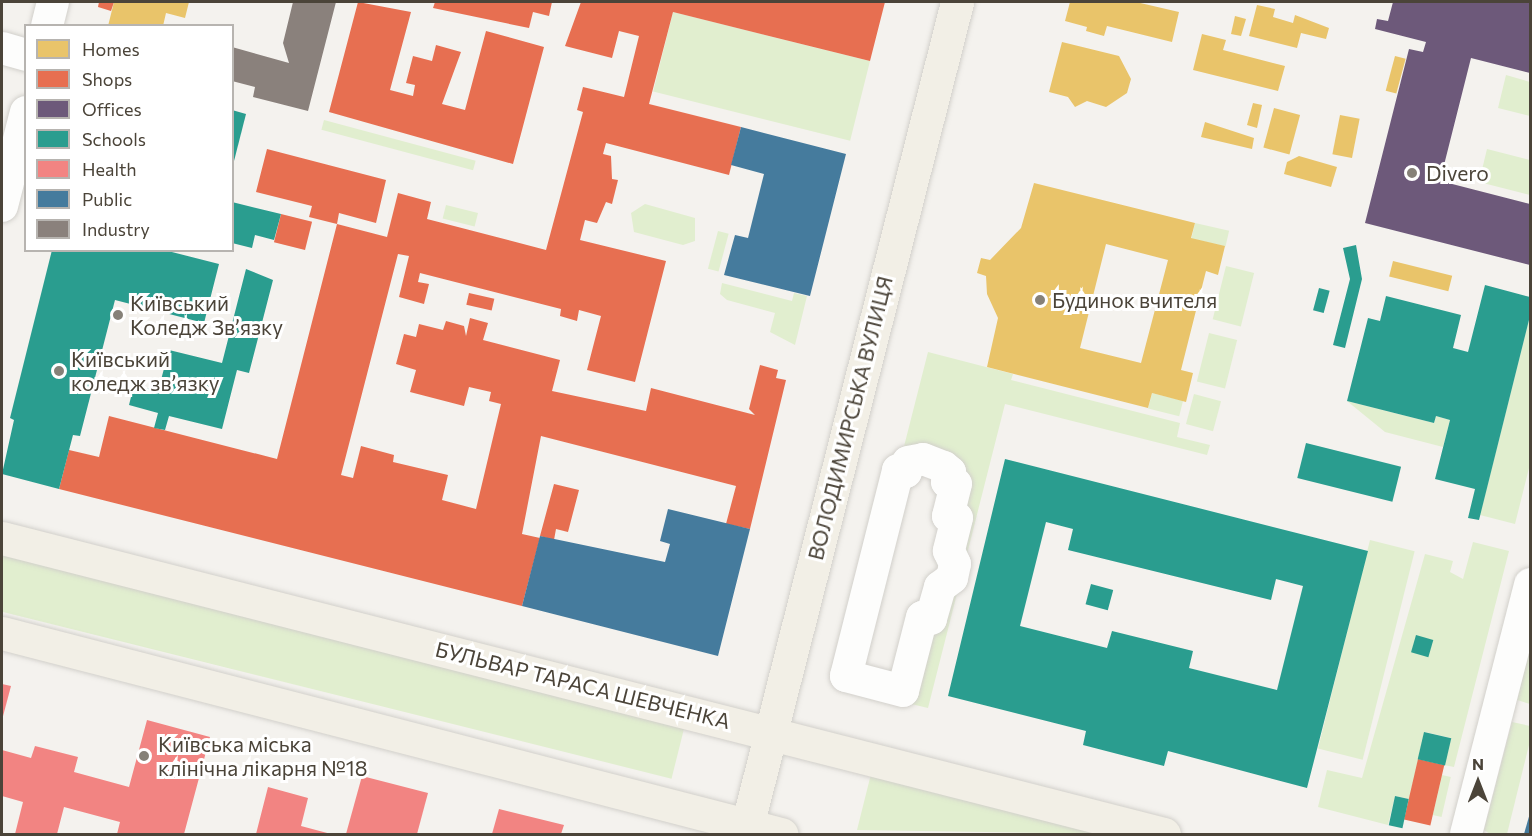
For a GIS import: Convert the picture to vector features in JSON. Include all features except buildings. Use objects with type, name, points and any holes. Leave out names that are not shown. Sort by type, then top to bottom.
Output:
[{"type":"main road","name":"ВОЛОДИМИРСЬКА ВУЛИЦЯ","points":[[746,830],[957,2]]},
{"type":"main road","name":"БУЛЬВАР ТАРАСА ШЕВЧЕНКА","points":[[2,538],[1164,834]]},
{"type":"main road","points":[[2,633],[746,830],[781,834]]},
{"type":"street","points":[[48,24],[53,2]]},
{"type":"street","points":[[2,48],[24,54]]},
{"type":"street","points":[[2,206],[24,120]]},
{"type":"street","points":[[923,459],[944,467],[950,472],[947,482],[956,484],[948,516],[957,518],[949,551],[955,572],[940,587],[932,619],[922,617],[903,691],[846,676],[898,470],[906,472],[908,462],[923,459]]},
{"type":"street","points":[[1466,834],[1530,584]]},
{"type":"green space","points":[[673,12],[870,61],[850,141],[653,92]]},
{"type":"green space","points":[[1506,75],[1530,82],[1530,116],[1498,108]]},
{"type":"green space","points":[[324,120],[476,161],[473,170],[321,130]]},
{"type":"green space","points":[[1487,149],[1530,160],[1530,195],[1479,182]]},
{"type":"green space","points":[[645,204],[695,218],[695,241],[683,245],[634,232],[631,213]]},
{"type":"green space","points":[[446,205],[478,213],[475,227],[443,219]]},
{"type":"green space","points":[[1195,223],[1229,231],[1226,246],[1191,239]]},
{"type":"green space","points":[[718,231],[729,234],[719,272],[708,269]]},
{"type":"green space","points":[[1226,266],[1254,273],[1241,326],[1213,319]]},
{"type":"green space","points":[[722,283],[792,301],[794,293],[807,296],[795,345],[770,332],[775,313],[727,300],[720,294]]},
{"type":"green space","points":[[1530,316],[1530,464],[1515,524],[1480,515]]},
{"type":"green space","points":[[1209,333],[1237,340],[1225,389],[1197,382]]},
{"type":"green space","points":[[928,352],[1013,374],[1011,380],[1180,423],[1177,437],[1210,445],[1207,455],[1005,404],[928,708],[907,703],[940,587],[949,472],[898,470]]},
{"type":"green space","points":[[1152,393],[1183,401],[1179,416],[1148,409]]},
{"type":"green space","points":[[1194,394],[1221,401],[1213,431],[1186,424]]},
{"type":"green space","points":[[1347,401],[1434,423],[1436,416],[1450,420],[1443,447],[1385,432]]},
{"type":"green space","points":[[1370,540],[1415,551],[1363,760],[1318,749]]},
{"type":"green space","points":[[1473,542],[1509,551],[1454,767],[1444,765],[1451,738],[1425,732],[1409,799],[1395,796],[1388,825],[1318,807],[1327,770],[1362,778],[1425,554],[1453,561],[1450,572],[1463,579]]},
{"type":"green space","points":[[2,554],[685,724],[672,779],[2,612]]},
{"type":"green space","points":[[1530,649],[1530,704],[1517,700]]},
{"type":"green space","points":[[1512,722],[1530,726],[1530,741],[1507,834],[1490,834],[1484,830]]},
{"type":"green space","points":[[871,774],[1108,834],[857,830]]},
{"type":"green space","points":[[1442,775],[1451,777],[1442,817],[1433,815]]},
{"type":"place","name":"Divero","points":[[1412,173]]},
{"type":"place","name":"Будинок вчителя","points":[[1040,300]]},
{"type":"place","name":"Київський Коледж Зв’язку","points":[[118,315]]},
{"type":"place","name":"Київський коледж зв’язку","points":[[59,371]]},
{"type":"place","name":"Київська міська клінічна лікарня №18","points":[[144,756]]}]
